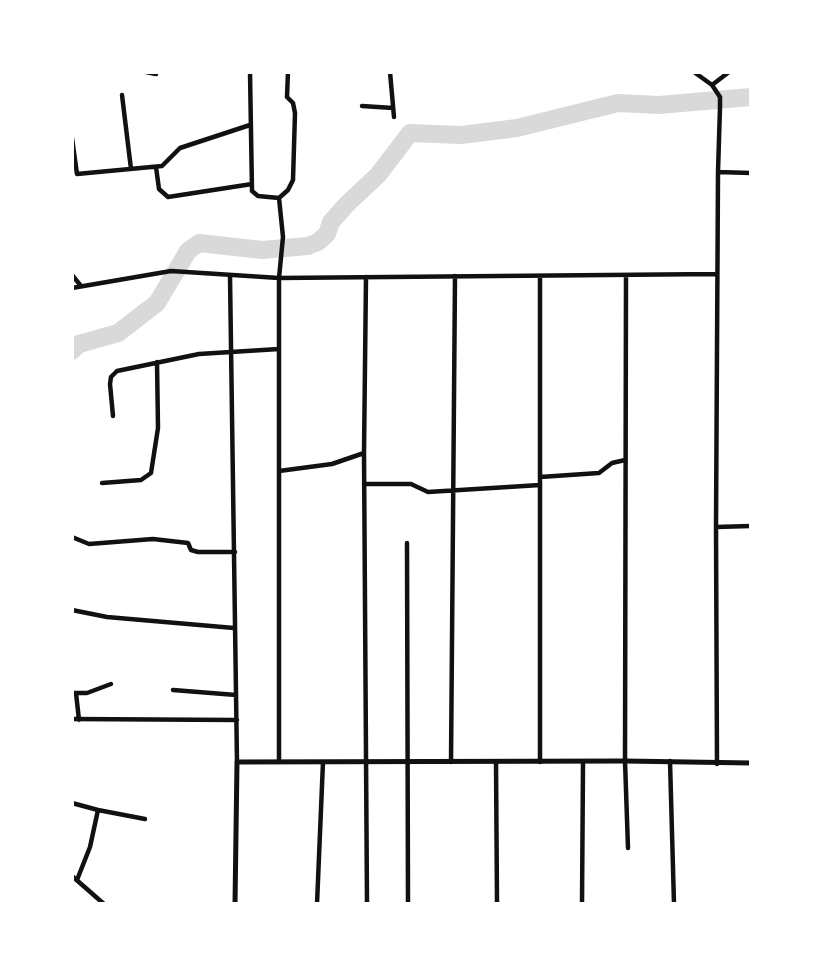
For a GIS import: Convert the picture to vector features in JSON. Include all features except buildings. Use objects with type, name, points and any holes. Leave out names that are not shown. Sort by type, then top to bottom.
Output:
[{"type":"street","points":[[146,72],[156,74]]},
{"type":"street","points":[[250,72],[252,184],[255,195],[279,198],[288,190],[293,180],[295,112],[293,104],[287,97],[288,72]]},
{"type":"street","points":[[390,72],[394,117]]},
{"type":"street","points":[[694,72],[712,85],[720,97],[717,274],[717,764]]},
{"type":"street","points":[[712,85],[729,72]]},
{"type":"street","points":[[122,95],[131,169]]},
{"type":"street","points":[[362,106],[393,108]]},
{"type":"street","points":[[72,138],[75,175],[166,165],[180,148],[250,125]]},
{"type":"street","points":[[156,167],[159,189],[168,197],[252,184]]},
{"type":"street","points":[[718,172],[751,173]]},
{"type":"street","points":[[279,198],[283,237],[279,278],[279,761]]},
{"type":"street","points":[[72,288],[171,271],[279,278],[717,274]]},
{"type":"street","points":[[72,275],[81,286]]},
{"type":"street","points":[[626,275],[625,760],[628,848]]},
{"type":"street","points":[[230,276],[237,720],[235,904]]},
{"type":"street","points":[[452,762],[455,276]]},
{"type":"street","points":[[540,276],[540,762]]},
{"type":"street","points":[[366,277],[364,484],[368,760],[367,904]]},
{"type":"street","points":[[113,416],[111,377],[117,371],[199,354],[279,349]]},
{"type":"street","points":[[102,483],[141,480],[151,473],[158,428],[157,362]]},
{"type":"street","points":[[279,471],[333,464],[364,453]]},
{"type":"street","points":[[540,477],[599,473],[612,463],[626,460]]},
{"type":"street","points":[[364,484],[411,483],[424,492],[540,485]]},
{"type":"street","points":[[716,526],[751,526]]},
{"type":"street","points":[[72,537],[89,544],[153,539],[188,543],[191,550],[198,552],[235,552]]},
{"type":"street","points":[[407,543],[408,904]]},
{"type":"street","points":[[72,610],[107,617],[234,628]]},
{"type":"street","points":[[79,720],[74,693],[111,684]]},
{"type":"street","points":[[172,690],[236,695]]},
{"type":"street","points":[[72,719],[237,720]]},
{"type":"street","points":[[237,762],[368,760],[583,763],[625,760],[717,764],[751,763]]},
{"type":"street","points":[[670,761],[674,904]]},
{"type":"street","points":[[316,904],[323,762]]},
{"type":"street","points":[[496,762],[497,904]]},
{"type":"street","points":[[582,904],[583,763]]},
{"type":"street","points":[[72,803],[145,819]]},
{"type":"street","points":[[77,880],[90,847],[98,810]]},
{"type":"street","points":[[72,876],[104,904]]},
{"type":"waterway","points":[[72,351],[79,344],[118,333],[157,303],[188,251],[199,243],[262,250],[308,246],[318,242],[327,234],[331,222],[378,175],[410,133],[461,135],[517,128],[618,103],[659,105],[751,97]]}]
